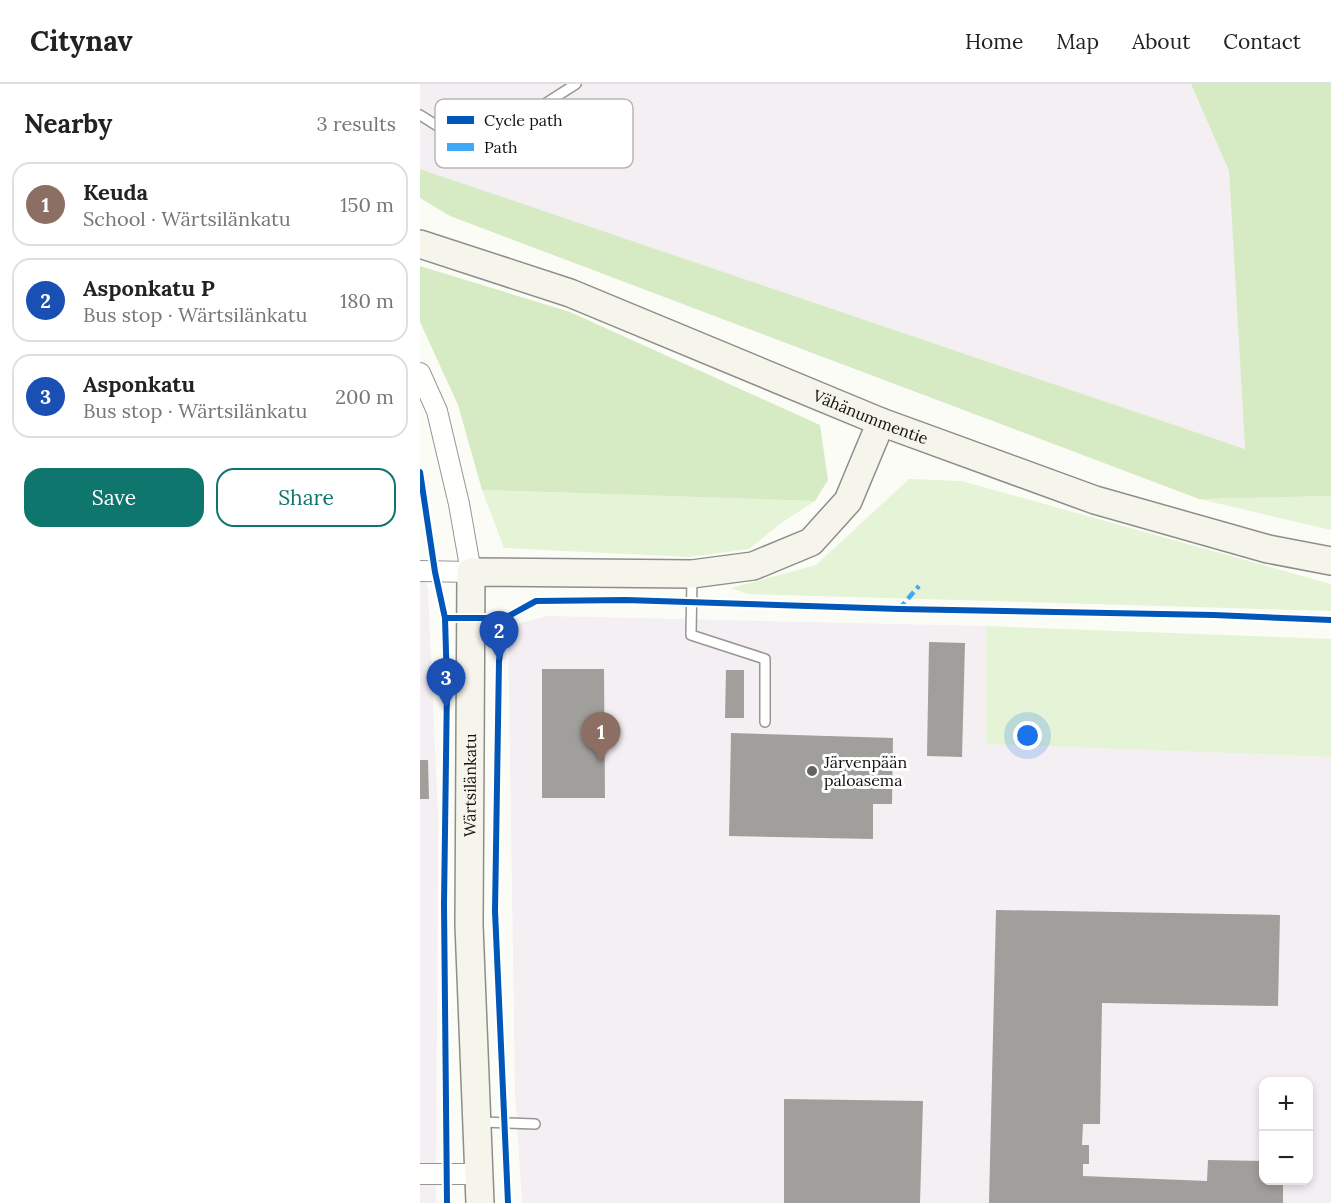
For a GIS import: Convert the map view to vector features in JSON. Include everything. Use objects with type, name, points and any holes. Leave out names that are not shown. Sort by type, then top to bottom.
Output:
[{"type":"street","name":"Vähänummentie","points":[[420,244],[570,293],[881,422],[1095,500],[1268,549],[1331,561]]},
{"type":"street","name":"Wärtsilänkatu","points":[[420,374],[437,411],[459,504],[471,572],[469,925],[480,1203]]},
{"type":"street","points":[[420,571],[692,574],[753,566],[811,542],[848,501],[881,422]]},
{"type":"street","points":[[420,1174],[480,1174]]},
{"type":"lane","points":[[552,99],[576,84]]},
{"type":"lane","points":[[420,115],[435,124]]},
{"type":"lane","points":[[692,574],[691,635],[765,659],[765,723]]},
{"type":"lane","points":[[478,1122],[535,1124]]},
{"type":"shaded area","points":[[420,84],[1191,84],[1229,171],[1245,449],[420,169]]},
{"type":"shaded area","points":[[420,565],[428,590],[438,815],[436,1203],[420,1203]]},
{"type":"shaded area","points":[[548,616],[986,626],[986,744],[1331,757],[1331,1203],[522,1203],[515,1090],[508,626]]},
{"type":"green space","points":[[1191,84],[1331,84],[1331,496],[1199,499],[450,216],[420,198],[420,169],[1245,449],[1229,171]]},
{"type":"green space","points":[[420,266],[570,312],[820,425],[828,480],[815,501],[482,490],[458,405],[420,322]]},
{"type":"green space","points":[[909,479],[962,481],[1331,584],[1331,611],[748,594],[731,588],[816,565]]},
{"type":"green space","points":[[482,490],[815,501],[781,523],[749,549],[689,557],[504,548]]},
{"type":"green space","points":[[1331,496],[1331,530],[1199,499]]},
{"type":"green space","points":[[986,626],[1331,639],[1331,757],[986,744]]},
{"type":"building","points":[[929,642],[965,643],[962,757],[927,756]]},
{"type":"building","points":[[542,669],[604,669],[605,798],[542,798]]},
{"type":"building","points":[[726,670],[744,670],[744,718],[725,718]]},
{"type":"building","name":"Järvenpään paloasema","points":[[731,733],[893,738],[892,804],[873,804],[873,839],[729,836]]},
{"type":"building","points":[[420,760],[428,760],[429,799],[420,799]]},
{"type":"building","points":[[996,910],[1280,915],[1278,1006],[1102,1003],[1100,1124],[1083,1124],[1082,1145],[1089,1145],[1089,1164],[1083,1164],[1083,1176],[1207,1181],[1208,1160],[1259,1161],[1259,1185],[1283,1185],[1283,1203],[989,1203]]},
{"type":"building","points":[[784,1099],[923,1101],[920,1203],[784,1203]]},
{"type":"marked path","points":[[899,609],[919,586]]},
{"type":"cycle path","points":[[420,472],[435,572],[445,618],[447,686],[444,905],[447,1203]]},
{"type":"cycle path","points":[[445,618],[505,618],[536,601],[626,600],[1331,620]]},
{"type":"cycle path","points":[[505,618],[499,661],[495,911],[508,1203]]},
{"type":"place","name":"Asponkatu P","points":[[499,661]]},
{"type":"place","name":"Asponkatu","points":[[446,708]]},
{"type":"place","name":"Keuda","points":[[601,762]]},
{"type":"place","name":"Järvenpään paloasema","points":[[812,771]]}]
